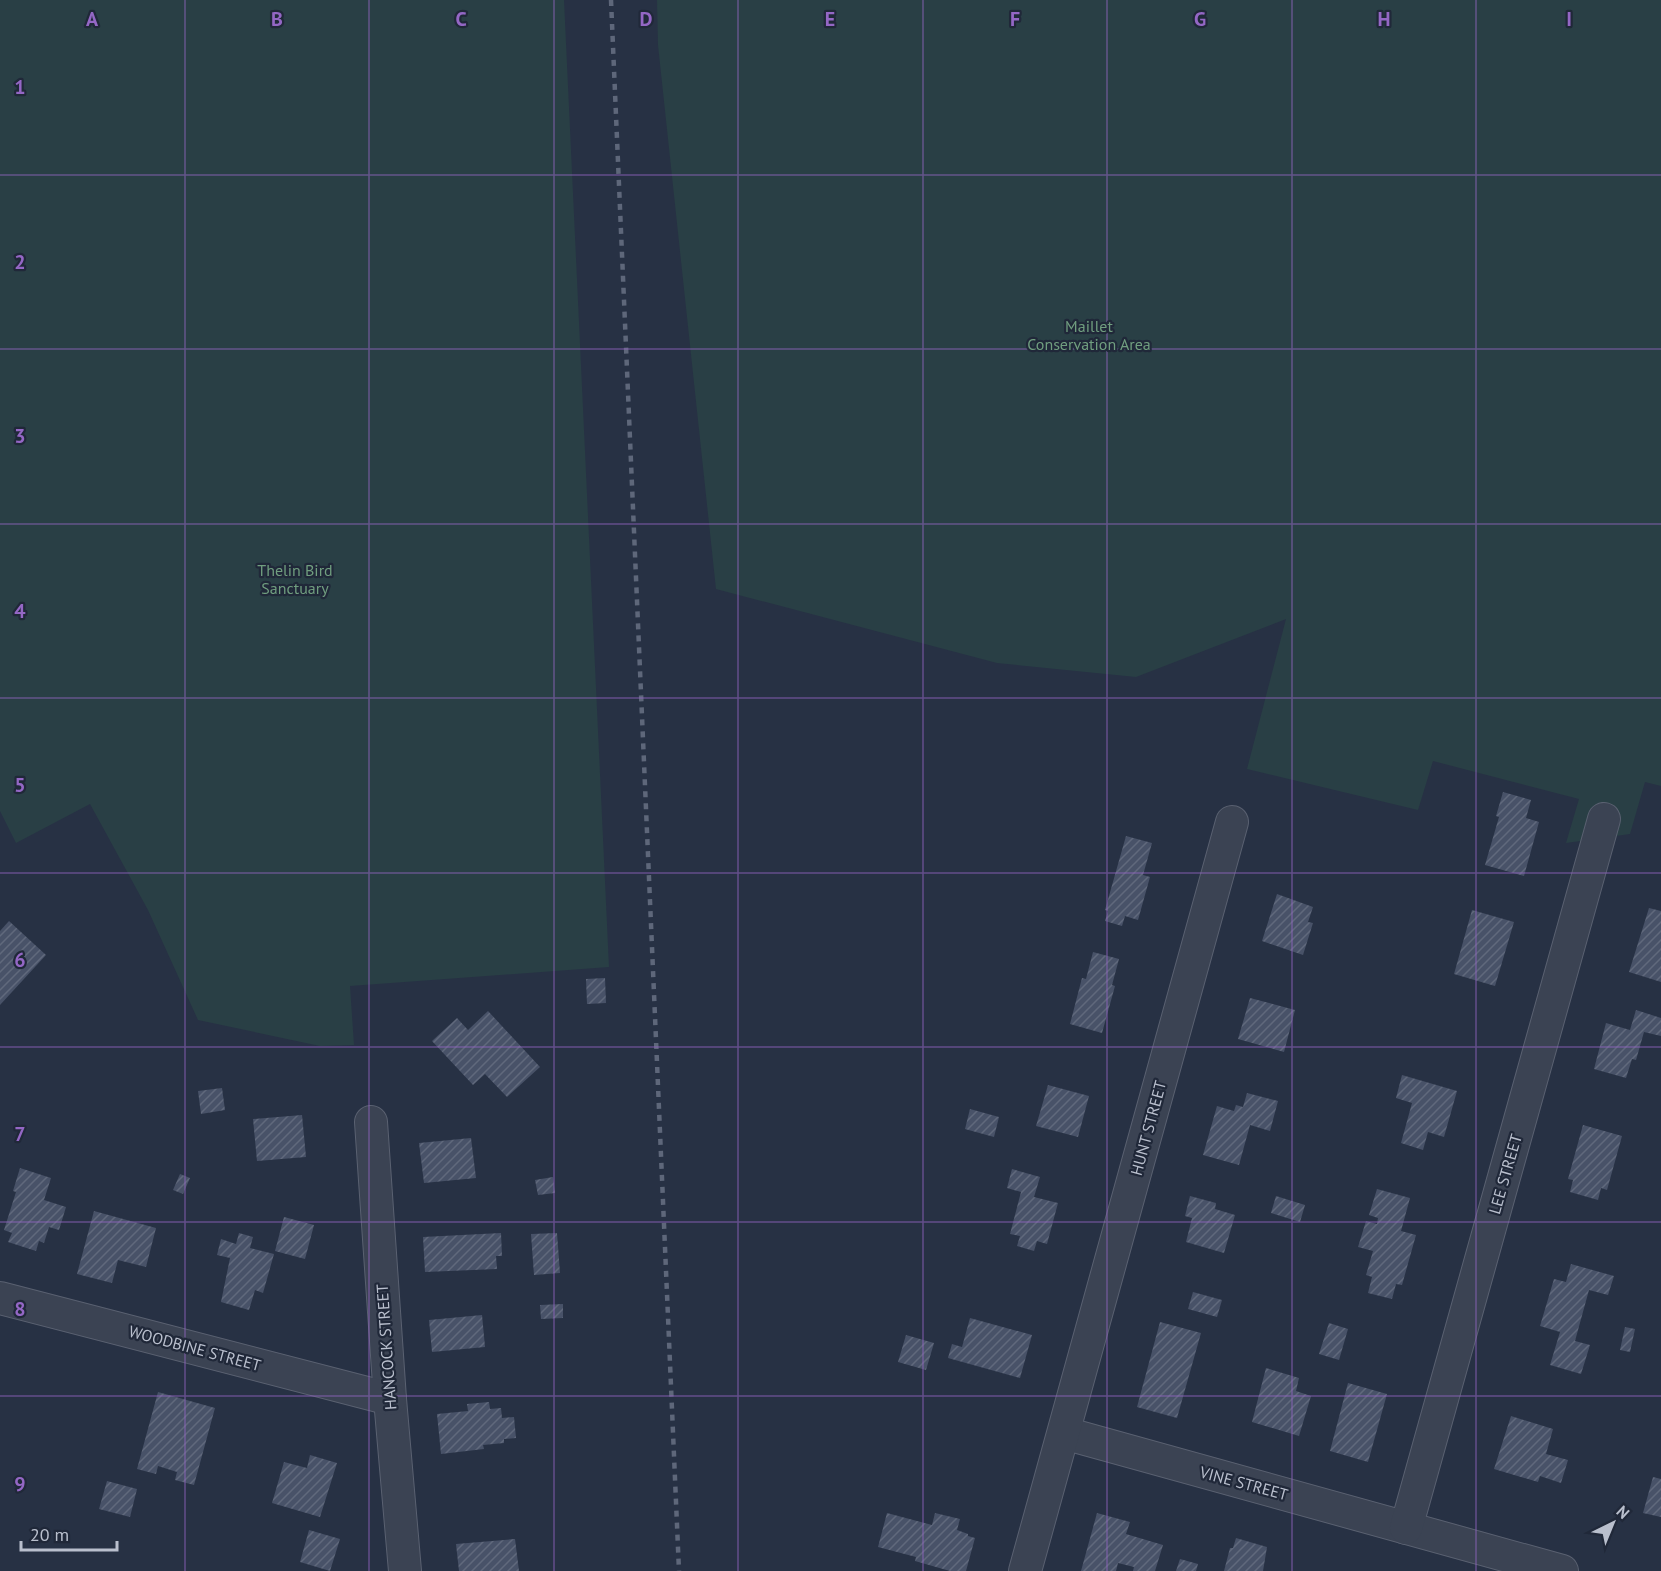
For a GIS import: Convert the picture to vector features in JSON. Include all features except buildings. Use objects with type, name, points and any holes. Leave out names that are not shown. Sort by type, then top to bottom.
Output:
[{"type":"street","name":"LEE STREET","points":[[1406,1528],[1604,819]]},
{"type":"street","name":"HUNT STREET","points":[[1064,1433],[1232,822]]},
{"type":"street","name":"HANCOCK STREET","points":[[371,1122],[390,1399],[405,1571]]},
{"type":"street","name":"WOODBINE STREET","points":[[0,1298],[390,1399]]},
{"type":"street","name":"VINE STREET","points":[[1064,1433],[1562,1571]]},
{"type":"street","points":[[1025,1571],[1064,1433]]},
{"type":"green space","name":"Thelin Bird Sanctuary","points":[[0,0],[564,0],[609,967],[350,986],[354,1045],[320,1046],[198,1020],[148,910],[90,804],[16,843],[0,811]]},
{"type":"green space","name":"Maillet Conservation Area","points":[[657,0],[1661,0],[1661,786],[1645,782],[1630,834],[1566,843],[1579,799],[1433,761],[1418,810],[1247,769],[1286,619],[1136,677],[997,663],[716,589],[658,45]]},
{"type":"railway","points":[[611,0],[679,1571]]}]
